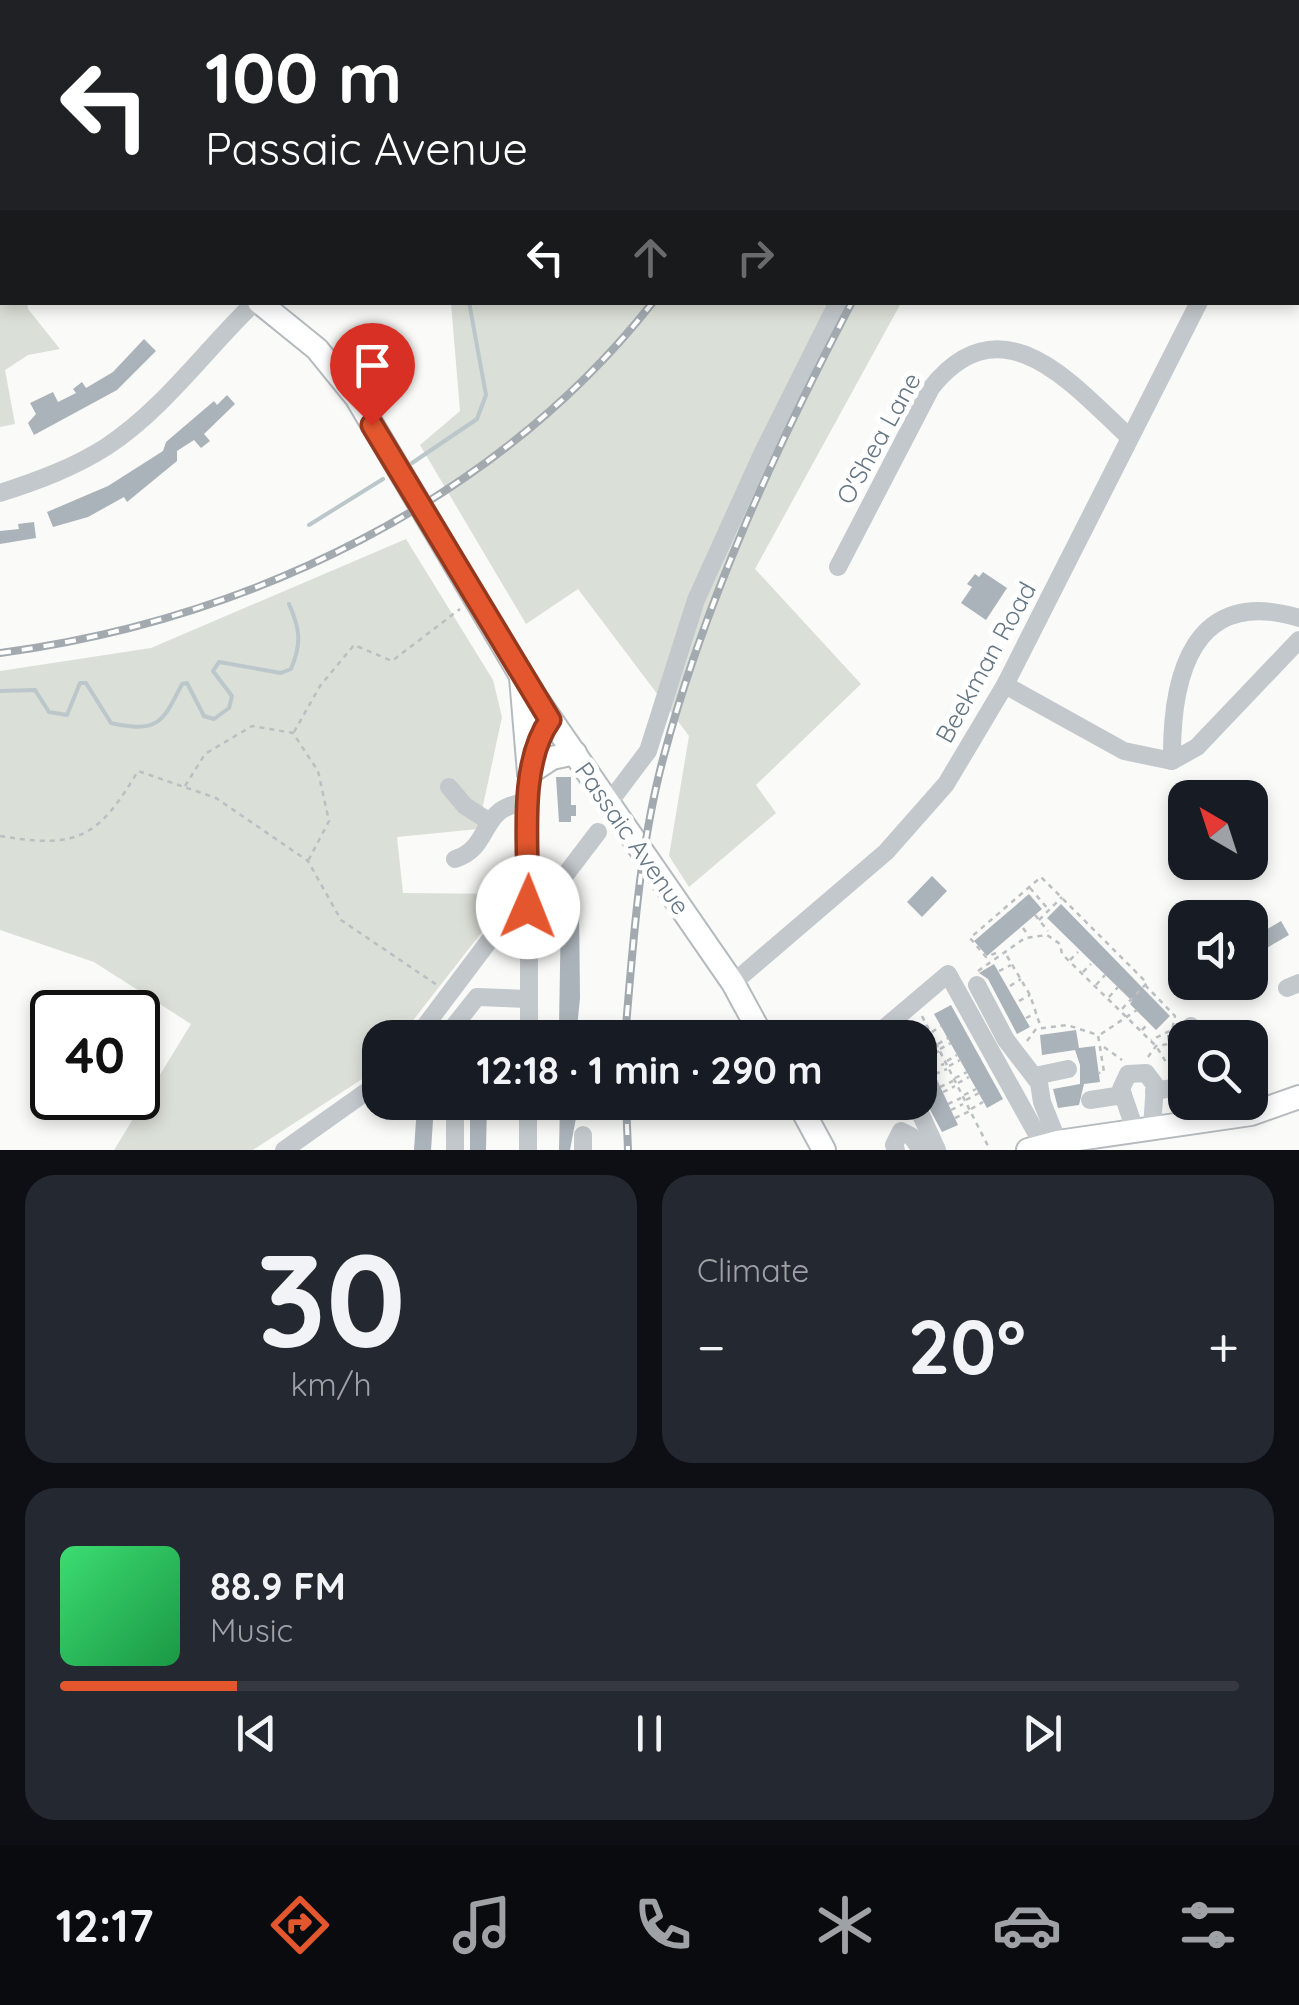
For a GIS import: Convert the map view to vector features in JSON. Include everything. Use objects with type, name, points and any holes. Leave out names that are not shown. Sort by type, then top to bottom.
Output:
[{"type":"main road","name":"Passaic Avenue","points":[[261,305],[296,330],[336,370],[521,676],[733,983],[753,1020]]},
{"type":"main road","points":[[521,676],[529,774]]},
{"type":"main road","points":[[529,774],[552,758],[575,753]]},
{"type":"main road","points":[[1268,1104],[1299,1097]]},
{"type":"main road","points":[[808,1120],[824,1150]]},
{"type":"main road","points":[[1067,1145],[1186,1120]]},
{"type":"street","points":[[0,492],[71,466],[106,446],[163,399],[254,305]]},
{"type":"street","points":[[608,804],[648,750],[696,600],[763,452],[836,305]]},
{"type":"street","name":"Beekman Road","points":[[733,983],[836,898],[918,818],[946,784],[1006,685],[1197,305]]},
{"type":"street","name":"O'Shea Lane","points":[[838,567],[931,388],[944,372],[977,352],[998,348],[1036,357],[1129,438]]},
{"type":"street","points":[[1172,761],[1178,684],[1191,650],[1209,627],[1233,616],[1269,609],[1299,618]]},
{"type":"street","points":[[1006,685],[1124,751],[1172,761],[1197,746],[1299,640]]},
{"type":"street","points":[[529,1020],[529,774],[537,740],[550,720]]},
{"type":"street","points":[[449,787],[465,806],[487,820]]},
{"type":"street","points":[[455,859],[476,846],[487,820],[506,805],[530,802]]},
{"type":"street","points":[[429,1020],[494,932],[550,896],[598,832]]},
{"type":"street","points":[[894,1020],[948,974],[1067,1145]]},
{"type":"street","points":[[977,986],[1021,1045],[1067,1145]]},
{"type":"street","points":[[462,1020],[477,998],[530,998]]},
{"type":"street","points":[[436,1011],[444,1020]]},
{"type":"street","points":[[1035,1076],[1068,1069]]},
{"type":"street","points":[[1137,1072],[1151,1078],[1154,1091],[1144,1128],[1123,1095],[1122,1081],[1137,1072]]},
{"type":"street","points":[[1154,1091],[1168,1089]]},
{"type":"street","points":[[1090,1100],[1123,1095]]},
{"type":"street","points":[[284,1150],[308,1144],[362,1098]]},
{"type":"street","points":[[455,1120],[455,1150]]},
{"type":"street","points":[[528,1120],[528,1150]]},
{"type":"street","points":[[924,1120],[938,1150]]},
{"type":"street","points":[[896,1150],[894,1145],[902,1131],[921,1150]]},
{"type":"path","points":[[293,733],[320,686],[354,646],[392,660],[474,598]]},
{"type":"path","points":[[184,787],[205,754],[252,726],[293,733],[318,771],[328,821],[308,861]]},
{"type":"path","points":[[0,836],[36,842],[82,838],[116,807],[138,771],[216,798],[308,861],[342,920],[448,993]]},
{"type":"path","points":[[1000,958],[995,951],[983,955],[970,940],[1041,877],[1175,1016],[1172,1030],[1150,1040]]},
{"type":"path","points":[[1029,887],[1048,910]]},
{"type":"path","points":[[1039,920],[1062,897]]},
{"type":"path","points":[[1072,915],[1076,910]]},
{"type":"path","points":[[1035,915],[1070,961],[1168,1062]]},
{"type":"path","points":[[989,964],[1030,936],[1048,933],[1054,925]]},
{"type":"path","points":[[1023,928],[1030,936]]},
{"type":"path","points":[[1090,932],[1094,928]]},
{"type":"path","points":[[1060,944],[1067,938]]},
{"type":"path","points":[[1009,940],[1015,946]]},
{"type":"path","points":[[1070,961],[1078,952]]},
{"type":"path","points":[[1006,954],[1048,1034]]},
{"type":"path","points":[[1082,973],[1091,964]]},
{"type":"path","points":[[999,972],[1012,965]]},
{"type":"path","points":[[1095,986],[1105,975]]},
{"type":"path","points":[[1010,986],[1021,980]]},
{"type":"path","points":[[1120,1010],[1145,985]]},
{"type":"path","points":[[1108,998],[1118,987]]},
{"type":"path","points":[[1019,1001],[1030,995]]},
{"type":"path","points":[[915,1002],[924,1020]]},
{"type":"path","points":[[1021,1045],[1033,1031],[1065,1025],[1098,1035],[1137,1010]]},
{"type":"path","points":[[1026,1018],[1037,1012]]},
{"type":"path","points":[[1141,1031],[1149,1023]]},
{"type":"path","points":[[1065,1025],[1066,1031]]},
{"type":"path","points":[[937,1029],[942,1026]]},
{"type":"path","points":[[1098,1035],[1103,1046],[1104,1072],[1099,1073]]},
{"type":"path","points":[[938,1048],[948,1038]]},
{"type":"path","points":[[938,1048],[951,1044]]},
{"type":"path","points":[[1148,1058],[1156,1046],[1168,1044]]},
{"type":"path","points":[[1103,1046],[1123,1061]]},
{"type":"path","points":[[938,1048],[989,1148]]},
{"type":"path","points":[[1096,1055],[1103,1054]]},
{"type":"path","points":[[937,1070],[959,1058]]},
{"type":"path","points":[[942,1090],[968,1074]]},
{"type":"path","points":[[950,1107],[977,1091]]},
{"type":"path","points":[[955,1118],[983,1102]]},
{"type":"shaded area","points":[[0,305],[27,305],[60,349],[28,355],[5,370],[15,424],[0,427]]},
{"type":"shaded area","points":[[451,305],[900,305],[755,569],[861,684],[756,785],[776,813],[689,887],[669,856],[689,736],[578,589],[526,624],[420,445],[460,411]]},
{"type":"shaded area","points":[[406,539],[493,680],[502,717],[478,829],[397,837],[403,893],[504,894],[503,905],[413,1020],[362,1020],[362,1079],[253,1150],[114,1150],[132,1120],[160,1120],[160,1075],[191,1024],[160,1004],[160,990],[138,990],[94,962],[0,930],[0,671],[151,648]]},
{"type":"building","points":[[144,339],[156,351],[117,390],[34,435],[28,423],[36,414],[30,403],[53,392],[58,402],[76,393],[73,389],[82,382],[86,388],[113,372]]},
{"type":"building","points":[[227,395],[235,404],[204,434],[210,441],[201,448],[194,440],[177,451],[177,461],[127,502],[124,497],[88,517],[53,527],[47,512],[108,486],[163,451],[166,442],[214,401],[217,405]]},
{"type":"building","points":[[34,522],[36,538],[0,544],[0,531]]},
{"type":"building","points":[[983,572],[1007,588],[986,620],[961,603],[972,587],[967,584],[975,574],[979,577]]},
{"type":"building","points":[[556,777],[571,777],[571,805],[576,805],[576,816],[571,816],[571,822],[559,822]]},
{"type":"building","points":[[932,876],[947,891],[922,917],[907,902]]},
{"type":"building","points":[[570,889],[574,889],[575,909],[579,909],[578,1020],[559,1020],[561,908]]},
{"type":"building","points":[[1029,894],[1042,909],[987,956],[974,941]]},
{"type":"building","points":[[1061,904],[1170,1016],[1156,1030],[1130,1004],[1132,1001],[1047,918]]},
{"type":"building","points":[[1281,921],[1289,935],[1268,947],[1268,929]]},
{"type":"building","points":[[994,964],[1030,1027],[1017,1034],[988,979],[979,973]]},
{"type":"building","points":[[951,1005],[1003,1099],[987,1108],[934,1014]]},
{"type":"building","points":[[1076,1030],[1079,1048],[1095,1046],[1100,1082],[1084,1084],[1079,1105],[1058,1108],[1053,1089],[1080,1084],[1080,1065],[1075,1050],[1042,1055],[1040,1035]]},
{"type":"building","points":[[937,1080],[958,1125],[942,1132],[936,1120]]},
{"type":"building","points":[[416,1120],[433,1120],[431,1150],[414,1150]]},
{"type":"building","points":[[470,1120],[487,1120],[486,1150],[470,1150]]},
{"type":"building","points":[[560,1120],[576,1120],[570,1150],[559,1150]]},
{"type":"waterway","points":[[412,463],[477,419],[486,395],[470,305]]},
{"type":"waterway","points":[[309,525],[383,479]]},
{"type":"waterway","points":[[0,691],[35,690],[49,712],[67,715],[80,683],[86,683],[111,723],[140,727],[164,716],[182,684],[187,683],[204,716],[214,719],[229,708],[232,696],[213,671],[219,662],[281,673],[291,669],[298,636],[289,604]]},
{"type":"railway","points":[[0,653],[93,637],[184,612],[274,580],[360,540],[443,492],[519,437],[590,373],[650,305]]},
{"type":"railway","points":[[627,1020],[648,827],[680,700],[745,526],[850,305]]},
{"type":"railway","points":[[627,1120],[628,1150]]},
{"type":"route","points":[[372,425],[550,720],[537,740],[529,774],[528,907]]}]
